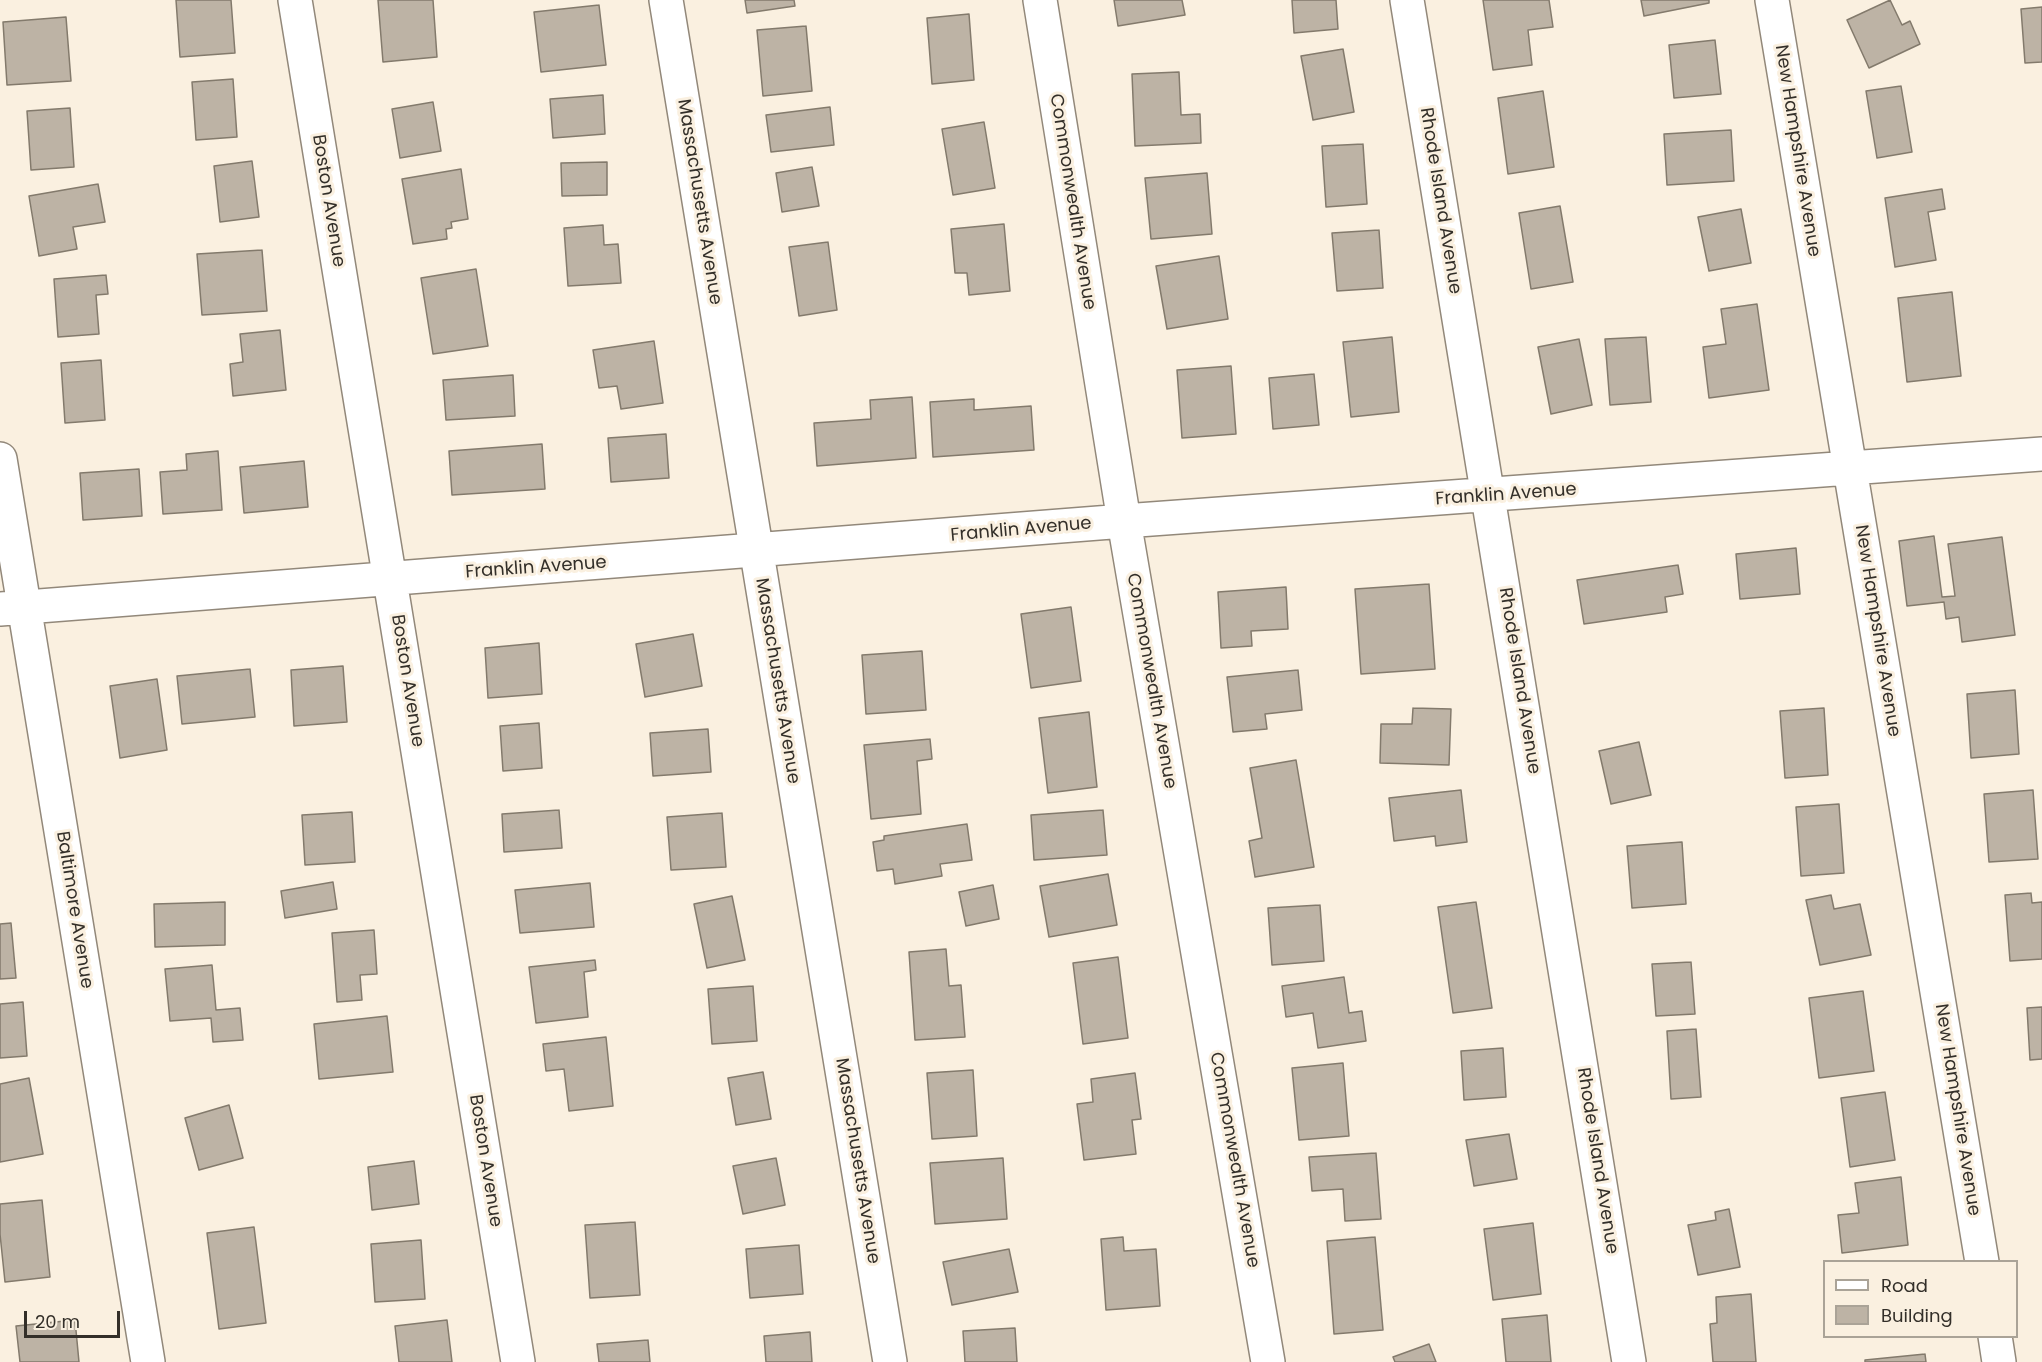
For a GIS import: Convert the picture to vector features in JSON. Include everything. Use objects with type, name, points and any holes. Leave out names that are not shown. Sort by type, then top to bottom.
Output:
[{"type":"street","name":"Boston Avenue","points":[[295,0],[518,1362]]},
{"type":"street","name":"Massachusetts Avenue","points":[[666,0],[890,1362]]},
{"type":"street","name":"Commonwealth Avenue","points":[[1040,0],[1124,522],[1268,1362]]},
{"type":"street","name":"Rhode Island Avenue","points":[[1407,0],[1629,1362]]},
{"type":"street","name":"New Hampshire Avenue","points":[[1772,0],[1982,1260]]},
{"type":"street","name":"Franklin Avenue","points":[[12,608],[2042,454]]},
{"type":"street","name":"Baltimore Avenue","points":[[0,459],[12,608],[148,1362]]},
{"type":"street","points":[[1995,1338],[1999,1362]]},
{"type":"building","points":[[176,0],[231,0],[235,53],[180,57]]},
{"type":"building","points":[[378,0],[433,0],[437,57],[383,62]]},
{"type":"building","points":[[745,0],[794,0],[795,6],[747,13]]},
{"type":"building","points":[[1114,0],[1182,0],[1185,15],[1118,26]]},
{"type":"building","points":[[1292,0],[1336,0],[1338,29],[1294,33]]},
{"type":"building","points":[[1483,0],[1549,0],[1553,27],[1528,30],[1532,65],[1493,70]]},
{"type":"building","points":[[1641,0],[1709,0],[1709,3],[1644,16]]},
{"type":"building","points":[[1890,0],[1902,25],[1910,21],[1920,44],[1869,68],[1847,20]]},
{"type":"building","points":[[599,5],[606,65],[541,72],[534,12]]},
{"type":"building","points":[[2042,7],[2042,62],[2025,63],[2021,9]]},
{"type":"building","points":[[969,14],[974,80],[932,84],[927,18]]},
{"type":"building","points":[[66,17],[71,81],[7,85],[3,22]]},
{"type":"building","points":[[806,26],[812,91],[763,96],[757,30]]},
{"type":"building","points":[[1715,40],[1721,94],[1674,98],[1669,45]]},
{"type":"building","points":[[1343,49],[1354,112],[1313,120],[1301,56]]},
{"type":"building","points":[[1179,72],[1181,115],[1200,114],[1201,143],[1135,146],[1132,74]]},
{"type":"building","points":[[233,79],[237,137],[196,140],[192,82]]},
{"type":"building","points":[[1901,86],[1912,152],[1877,158],[1866,91]]},
{"type":"building","points":[[1543,91],[1554,167],[1508,174],[1498,98]]},
{"type":"building","points":[[603,95],[605,134],[553,138],[550,99]]},
{"type":"building","points":[[433,102],[441,151],[400,158],[392,109]]},
{"type":"building","points":[[830,107],[834,145],[771,152],[766,115]]},
{"type":"building","points":[[70,108],[74,167],[31,170],[27,111]]},
{"type":"building","points":[[984,122],[995,188],[953,195],[942,129]]},
{"type":"building","points":[[1731,130],[1734,181],[1667,185],[1664,134]]},
{"type":"building","points":[[1363,144],[1367,204],[1326,207],[1322,146]]},
{"type":"building","points":[[252,161],[259,217],[220,222],[214,166]]},
{"type":"building","points":[[607,162],[607,195],[562,196],[561,163]]},
{"type":"building","points":[[812,167],[819,206],[782,212],[776,173]]},
{"type":"building","points":[[461,169],[468,219],[451,222],[452,228],[446,229],[447,239],[413,244],[402,179]]},
{"type":"building","points":[[1207,173],[1212,234],[1151,239],[1145,178]]},
{"type":"building","points":[[98,184],[105,222],[73,227],[77,249],[39,256],[29,196]]},
{"type":"building","points":[[1942,189],[1945,209],[1928,212],[1936,260],[1895,267],[1885,198]]},
{"type":"building","points":[[1560,206],[1573,282],[1531,289],[1519,213]]},
{"type":"building","points":[[1741,209],[1751,263],[1709,271],[1698,217]]},
{"type":"building","points":[[1004,224],[1010,291],[969,295],[967,273],[955,273],[951,229]]},
{"type":"building","points":[[603,225],[604,245],[618,244],[621,283],[568,286],[564,228]]},
{"type":"building","points":[[1379,230],[1383,288],[1337,291],[1332,233]]},
{"type":"building","points":[[828,242],[837,310],[799,316],[789,247]]},
{"type":"building","points":[[262,250],[267,311],[202,315],[197,254]]},
{"type":"building","points":[[1219,256],[1228,319],[1167,329],[1156,266]]},
{"type":"building","points":[[476,269],[488,346],[433,354],[421,278]]},
{"type":"building","points":[[106,275],[108,294],[96,295],[99,334],[58,337],[54,279]]},
{"type":"building","points":[[1952,292],[1961,376],[1907,382],[1898,298]]},
{"type":"building","points":[[1757,304],[1769,390],[1709,398],[1703,347],[1726,344],[1721,309]]},
{"type":"building","points":[[280,330],[286,390],[233,396],[230,364],[243,362],[240,334]]},
{"type":"building","points":[[1392,337],[1399,412],[1351,417],[1343,342]]},
{"type":"building","points":[[1646,337],[1651,402],[1610,405],[1605,339]]},
{"type":"building","points":[[1579,339],[1592,405],[1551,414],[1538,347]]},
{"type":"building","points":[[654,341],[663,403],[621,409],[617,386],[599,388],[593,350]]},
{"type":"building","points":[[101,360],[105,420],[65,423],[61,363]]},
{"type":"building","points":[[1231,366],[1236,434],[1182,438],[1177,370]]},
{"type":"building","points":[[1314,374],[1319,425],[1273,429],[1269,378]]},
{"type":"building","points":[[513,375],[515,416],[446,420],[443,380]]},
{"type":"building","points":[[912,397],[916,458],[817,466],[814,423],[871,419],[870,400]]},
{"type":"building","points":[[974,399],[974,410],[1031,406],[1034,450],[933,457],[930,402]]},
{"type":"building","points":[[666,434],[669,478],[611,482],[608,438]]},
{"type":"building","points":[[542,444],[545,489],[452,495],[449,451]]},
{"type":"building","points":[[218,451],[222,510],[163,514],[160,472],[187,470],[186,454]]},
{"type":"building","points":[[304,461],[308,507],[244,513],[240,467]]},
{"type":"building","points":[[139,469],[142,516],[83,520],[80,473]]},
{"type":"building","points":[[1934,536],[1942,597],[1955,596],[1948,544],[2002,537],[2015,635],[1962,642],[1959,617],[1946,619],[1944,602],[1907,606],[1899,541]]},
{"type":"building","points":[[1796,548],[1800,594],[1740,599],[1736,554]]},
{"type":"building","points":[[1678,565],[1683,594],[1665,597],[1667,612],[1584,624],[1577,580]]},
{"type":"building","points":[[1429,584],[1435,669],[1361,674],[1355,589]]},
{"type":"building","points":[[1286,587],[1288,629],[1251,631],[1252,646],[1221,648],[1218,592]]},
{"type":"building","points":[[1071,607],[1081,681],[1031,688],[1021,614]]},
{"type":"building","points":[[693,634],[702,686],[645,697],[636,644]]},
{"type":"building","points":[[539,643],[542,694],[488,698],[485,648]]},
{"type":"building","points":[[922,651],[926,710],[866,714],[862,655]]},
{"type":"building","points":[[343,666],[347,722],[294,726],[291,670]]},
{"type":"building","points":[[250,669],[255,717],[182,724],[177,676]]},
{"type":"building","points":[[1298,670],[1302,710],[1265,714],[1267,729],[1233,732],[1227,677]]},
{"type":"building","points":[[157,679],[167,750],[120,758],[110,686]]},
{"type":"building","points":[[2015,690],[2019,754],[1971,758],[1967,694]]},
{"type":"building","points":[[1413,708],[1451,709],[1449,765],[1380,763],[1381,724],[1412,724]]},
{"type":"building","points":[[1824,708],[1828,775],[1785,778],[1780,711]]},
{"type":"building","points":[[1089,712],[1097,787],[1048,793],[1039,718]]},
{"type":"building","points":[[539,723],[542,768],[503,771],[500,726]]},
{"type":"building","points":[[708,729],[711,772],[653,776],[650,733]]},
{"type":"building","points":[[930,739],[932,759],[917,761],[921,814],[871,819],[864,745]]},
{"type":"building","points":[[1639,742],[1651,795],[1611,804],[1599,751]]},
{"type":"building","points":[[1296,760],[1314,867],[1255,877],[1249,841],[1262,838],[1250,768]]},
{"type":"building","points":[[1461,790],[1467,842],[1436,846],[1435,836],[1394,841],[1389,798]]},
{"type":"building","points":[[2033,790],[2038,859],[1989,862],[1984,794]]},
{"type":"building","points":[[1839,804],[1844,873],[1801,876],[1796,807]]},
{"type":"building","points":[[559,810],[562,848],[504,852],[502,814]]},
{"type":"building","points":[[1103,810],[1107,855],[1034,860],[1031,815]]},
{"type":"building","points":[[352,812],[355,862],[305,865],[302,815]]},
{"type":"building","points":[[722,813],[726,867],[671,870],[667,817]]},
{"type":"building","points":[[967,824],[972,860],[940,864],[942,876],[895,884],[893,869],[877,871],[873,842],[884,840],[884,836]]},
{"type":"building","points":[[1682,842],[1686,904],[1632,908],[1627,846]]},
{"type":"building","points":[[1108,874],[1117,925],[1049,937],[1040,886]]},
{"type":"building","points":[[333,882],[337,909],[285,918],[281,891]]},
{"type":"building","points":[[590,883],[594,927],[520,933],[515,890]]},
{"type":"building","points":[[993,885],[999,919],[966,926],[959,892]]},
{"type":"building","points":[[2031,893],[2032,903],[2042,902],[2042,959],[2010,961],[2005,895]]},
{"type":"building","points":[[1831,895],[1834,909],[1860,904],[1871,955],[1820,965],[1806,900]]},
{"type":"building","points":[[732,896],[745,960],[707,968],[694,904]]},
{"type":"building","points":[[225,902],[225,945],[155,947],[154,904]]},
{"type":"building","points":[[1476,902],[1492,1008],[1453,1013],[1438,907]]},
{"type":"building","points":[[1320,905],[1324,961],[1272,965],[1268,908]]},
{"type":"building","points":[[11,923],[16,978],[0,979],[0,924]]},
{"type":"building","points":[[374,930],[377,974],[360,975],[362,1000],[337,1002],[332,933]]},
{"type":"building","points":[[946,949],[949,986],[961,985],[965,1037],[915,1040],[909,952]]},
{"type":"building","points":[[1118,957],[1128,1038],[1083,1044],[1073,963]]},
{"type":"building","points":[[595,960],[596,970],[584,972],[588,1017],[536,1023],[529,967]]},
{"type":"building","points":[[1691,962],[1695,1014],[1656,1016],[1652,964]]},
{"type":"building","points":[[212,965],[216,1010],[240,1008],[243,1040],[213,1042],[211,1018],[170,1021],[165,969]]},
{"type":"building","points":[[1344,977],[1349,1013],[1362,1011],[1366,1041],[1318,1048],[1313,1013],[1286,1017],[1282,986]]},
{"type":"building","points":[[753,986],[757,1041],[712,1044],[708,989]]},
{"type":"building","points":[[1863,991],[1874,1071],[1819,1078],[1809,998]]},
{"type":"building","points":[[23,1002],[27,1056],[0,1058],[0,1004]]},
{"type":"building","points":[[2042,1007],[2042,1059],[2030,1060],[2027,1008]]},
{"type":"building","points":[[387,1016],[393,1072],[319,1079],[314,1024]]},
{"type":"building","points":[[1696,1029],[1701,1097],[1671,1099],[1667,1031]]},
{"type":"building","points":[[606,1037],[613,1106],[569,1111],[564,1069],[546,1071],[543,1044]]},
{"type":"building","points":[[1503,1048],[1506,1097],[1464,1100],[1461,1051]]},
{"type":"building","points":[[1343,1063],[1349,1136],[1299,1140],[1292,1068]]},
{"type":"building","points":[[973,1070],[977,1136],[932,1139],[927,1073]]},
{"type":"building","points":[[763,1072],[771,1119],[736,1125],[728,1078]]},
{"type":"building","points":[[1135,1073],[1141,1119],[1132,1120],[1136,1154],[1084,1160],[1077,1104],[1093,1102],[1091,1079]]},
{"type":"building","points":[[29,1078],[43,1154],[0,1162],[0,1084]]},
{"type":"building","points":[[1885,1092],[1895,1160],[1850,1167],[1841,1098]]},
{"type":"building","points":[[229,1105],[243,1158],[199,1170],[185,1118]]},
{"type":"building","points":[[1509,1134],[1517,1179],[1474,1186],[1466,1140]]},
{"type":"building","points":[[1376,1153],[1381,1219],[1345,1221],[1343,1189],[1312,1191],[1309,1157]]},
{"type":"building","points":[[776,1158],[785,1205],[743,1214],[733,1166]]},
{"type":"building","points":[[1003,1158],[1007,1219],[935,1224],[930,1163]]},
{"type":"building","points":[[414,1161],[419,1204],[372,1210],[368,1167]]},
{"type":"building","points":[[1901,1177],[1908,1245],[1842,1253],[1838,1215],[1859,1213],[1855,1183]]},
{"type":"building","points":[[42,1200],[50,1277],[5,1282],[0,1234],[0,1204]]},
{"type":"building","points":[[1729,1209],[1740,1267],[1698,1275],[1688,1225],[1716,1220],[1715,1212]]},
{"type":"building","points":[[635,1222],[640,1295],[590,1298],[585,1225]]},
{"type":"building","points":[[1533,1223],[1541,1294],[1493,1300],[1484,1229]]},
{"type":"building","points":[[254,1227],[266,1323],[219,1329],[207,1233]]},
{"type":"building","points":[[1123,1237],[1124,1251],[1156,1249],[1160,1306],[1106,1310],[1101,1239]]},
{"type":"building","points":[[1375,1237],[1383,1330],[1334,1334],[1327,1241]]},
{"type":"building","points":[[421,1240],[425,1299],[375,1302],[371,1244]]},
{"type":"building","points":[[799,1245],[803,1294],[750,1298],[746,1249]]},
{"type":"building","points":[[1009,1249],[1018,1292],[952,1305],[943,1262]]},
{"type":"building","points":[[1751,1294],[1756,1362],[1713,1362],[1710,1324],[1717,1323],[1716,1297]]},
{"type":"building","points":[[1547,1315],[1551,1362],[1506,1362],[1502,1319]]},
{"type":"building","points":[[75,1320],[79,1362],[20,1362],[16,1326]]},
{"type":"building","points":[[447,1320],[452,1362],[399,1362],[395,1326]]},
{"type":"building","points":[[1015,1328],[1017,1362],[965,1362],[963,1331]]},
{"type":"building","points":[[810,1332],[812,1362],[766,1362],[764,1336]]},
{"type":"building","points":[[648,1340],[650,1362],[599,1362],[597,1344]]},
{"type":"building","points":[[1429,1344],[1436,1362],[1395,1362],[1393,1357]]},
{"type":"building","points":[[1925,1354],[1926,1362],[1865,1362],[1865,1360]]}]
